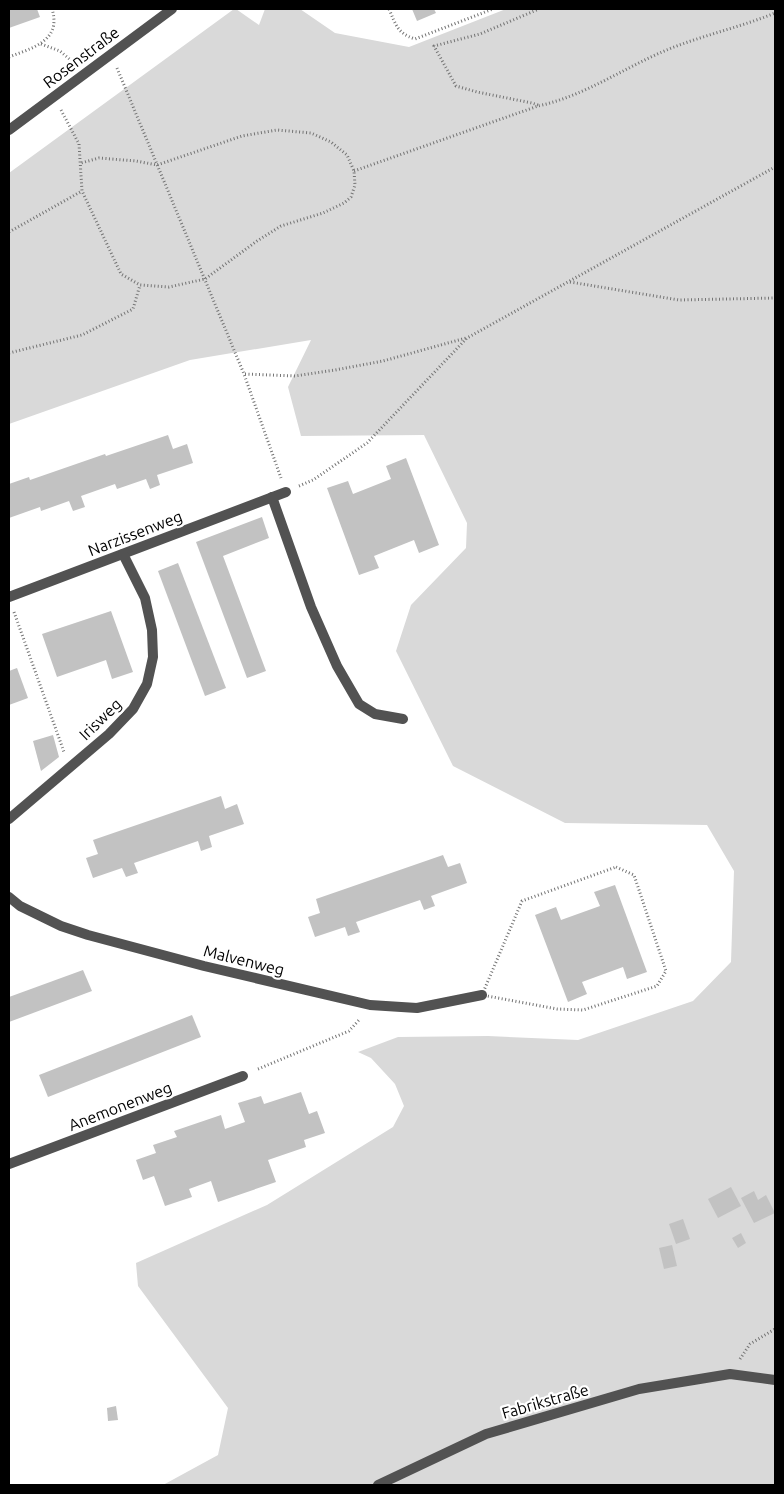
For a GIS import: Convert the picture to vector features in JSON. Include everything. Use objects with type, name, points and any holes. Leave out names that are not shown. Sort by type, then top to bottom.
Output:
[{"type":"street","name":"Rosenstraße","points":[[9,130],[172,9]]},
{"type":"street","name":"Narzissenweg","points":[[9,597],[286,492]]},
{"type":"street","points":[[272,497],[311,606],[338,666],[359,704],[375,714],[403,719]]},
{"type":"street","name":"Irisweg","points":[[9,819],[108,734],[133,709],[147,684],[153,657],[152,630],[145,598],[123,554]]},
{"type":"street","name":"Malvenweg","points":[[9,897],[20,906],[61,926],[88,935],[204,966],[370,1005],[417,1008],[482,995]]},
{"type":"street","name":"Anemonenweg","points":[[9,1164],[243,1076]]},
{"type":"street","name":"Fabrikstraße","points":[[378,1485],[486,1434],[639,1389],[730,1374],[775,1380]]},
{"type":"path","points":[[9,57],[41,44],[51,32],[55,19],[52,9]]},
{"type":"path","points":[[388,9],[398,30],[404,35],[415,39],[493,9]]},
{"type":"path","points":[[538,106],[456,86],[434,46],[480,34],[540,9]]},
{"type":"path","points":[[354,170],[549,103],[597,84],[668,50],[775,13]]},
{"type":"path","points":[[41,44],[60,51],[86,72]]},
{"type":"path","points":[[111,54],[244,374],[286,492],[312,480],[368,443],[467,338]]},
{"type":"path","points":[[53,97],[79,144],[82,163],[82,190],[121,274],[140,285],[168,287],[205,279],[281,226],[323,214],[344,203],[351,197],[355,184],[354,170],[347,155],[331,142],[310,133],[277,130],[242,136],[158,165],[99,158],[82,163]]},
{"type":"path","points":[[244,374],[295,376],[335,370],[383,361],[467,338],[775,167]]},
{"type":"path","points":[[9,232],[82,190]]},
{"type":"path","points":[[570,282],[679,300],[775,298]]},
{"type":"path","points":[[9,353],[82,335],[132,309],[140,285]]},
{"type":"path","points":[[9,597],[70,768]]},
{"type":"path","points":[[616,867],[634,875],[666,971],[657,986],[583,1010],[557,1009],[482,995],[522,901],[616,867]]},
{"type":"path","points":[[243,1076],[348,1031],[363,1016],[370,1005]]},
{"type":"path","points":[[730,1374],[750,1344],[775,1329]]},
{"type":"shaded area","points":[[234,9],[259,25],[265,9],[300,9],[335,33],[409,47],[506,9],[775,9],[775,1485],[163,1485],[218,1455],[228,1408],[138,1286],[136,1263],[267,1205],[393,1127],[404,1106],[395,1084],[371,1058],[358,1052],[398,1037],[488,1036],[578,1040],[693,1001],[731,962],[734,871],[707,825],[565,823],[453,766],[396,651],[411,605],[466,548],[467,523],[424,435],[301,436],[288,387],[311,340],[190,360],[9,424],[9,173]]},
{"type":"building","points":[[9,9],[37,9],[40,17],[9,28]]},
{"type":"building","points":[[412,9],[434,9],[436,13],[417,21]]},
{"type":"building","points":[[168,435],[173,449],[187,444],[193,463],[157,475],[160,485],[150,489],[146,479],[117,489],[115,484],[81,496],[85,507],[73,511],[69,501],[41,511],[40,507],[9,518],[9,484],[29,477],[30,480]]},
{"type":"building","points":[[406,458],[439,545],[419,553],[414,540],[374,556],[379,568],[359,575],[327,488],[348,481],[353,494],[391,479],[386,466]]},
{"type":"building","points":[[262,517],[269,538],[223,556],[266,671],[247,678],[196,542]]},
{"type":"building","points":[[178,563],[226,688],[205,696],[158,571]]},
{"type":"building","points":[[111,611],[133,672],[112,679],[106,660],[57,677],[42,634]]},
{"type":"building","points":[[17,668],[28,698],[9,705],[9,671]]},
{"type":"building","points":[[53,735],[59,757],[41,771],[33,741]]},
{"type":"building","points":[[221,796],[225,809],[237,804],[244,824],[209,836],[212,847],[201,851],[198,841],[134,863],[138,873],[126,877],[122,868],[93,878],[86,858],[98,854],[93,840]]},
{"type":"building","points":[[443,855],[448,867],[460,863],[467,883],[431,896],[435,906],[424,910],[420,900],[356,922],[360,932],[348,936],[345,927],[315,937],[308,917],[320,913],[316,899]]},
{"type":"building","points":[[615,885],[647,972],[627,979],[623,967],[582,982],[587,994],[568,1002],[535,915],[556,907],[561,920],[600,906],[594,892]]},
{"type":"building","points":[[83,970],[92,991],[9,1022],[9,997]]},
{"type":"building","points":[[192,1015],[201,1037],[48,1097],[39,1075]]},
{"type":"building","points":[[301,1092],[309,1114],[317,1111],[325,1133],[304,1140],[306,1147],[268,1160],[276,1182],[218,1202],[211,1181],[189,1189],[192,1197],[165,1206],[154,1176],[143,1180],[136,1160],[156,1153],[153,1145],[177,1137],[174,1131],[221,1115],[225,1129],[245,1122],[238,1103],[261,1096],[264,1104]]},
{"type":"building","points":[[731,1187],[741,1206],[718,1218],[708,1199]]},
{"type":"building","points":[[754,1191],[758,1200],[766,1195],[775,1213],[754,1223],[741,1198]]},
{"type":"building","points":[[683,1219],[690,1239],[676,1244],[669,1224]]},
{"type":"building","points":[[741,1233],[746,1243],[738,1248],[732,1238]]},
{"type":"building","points":[[672,1245],[677,1266],[664,1269],[659,1248]]},
{"type":"building","points":[[116,1406],[118,1420],[108,1421],[107,1408]]}]
